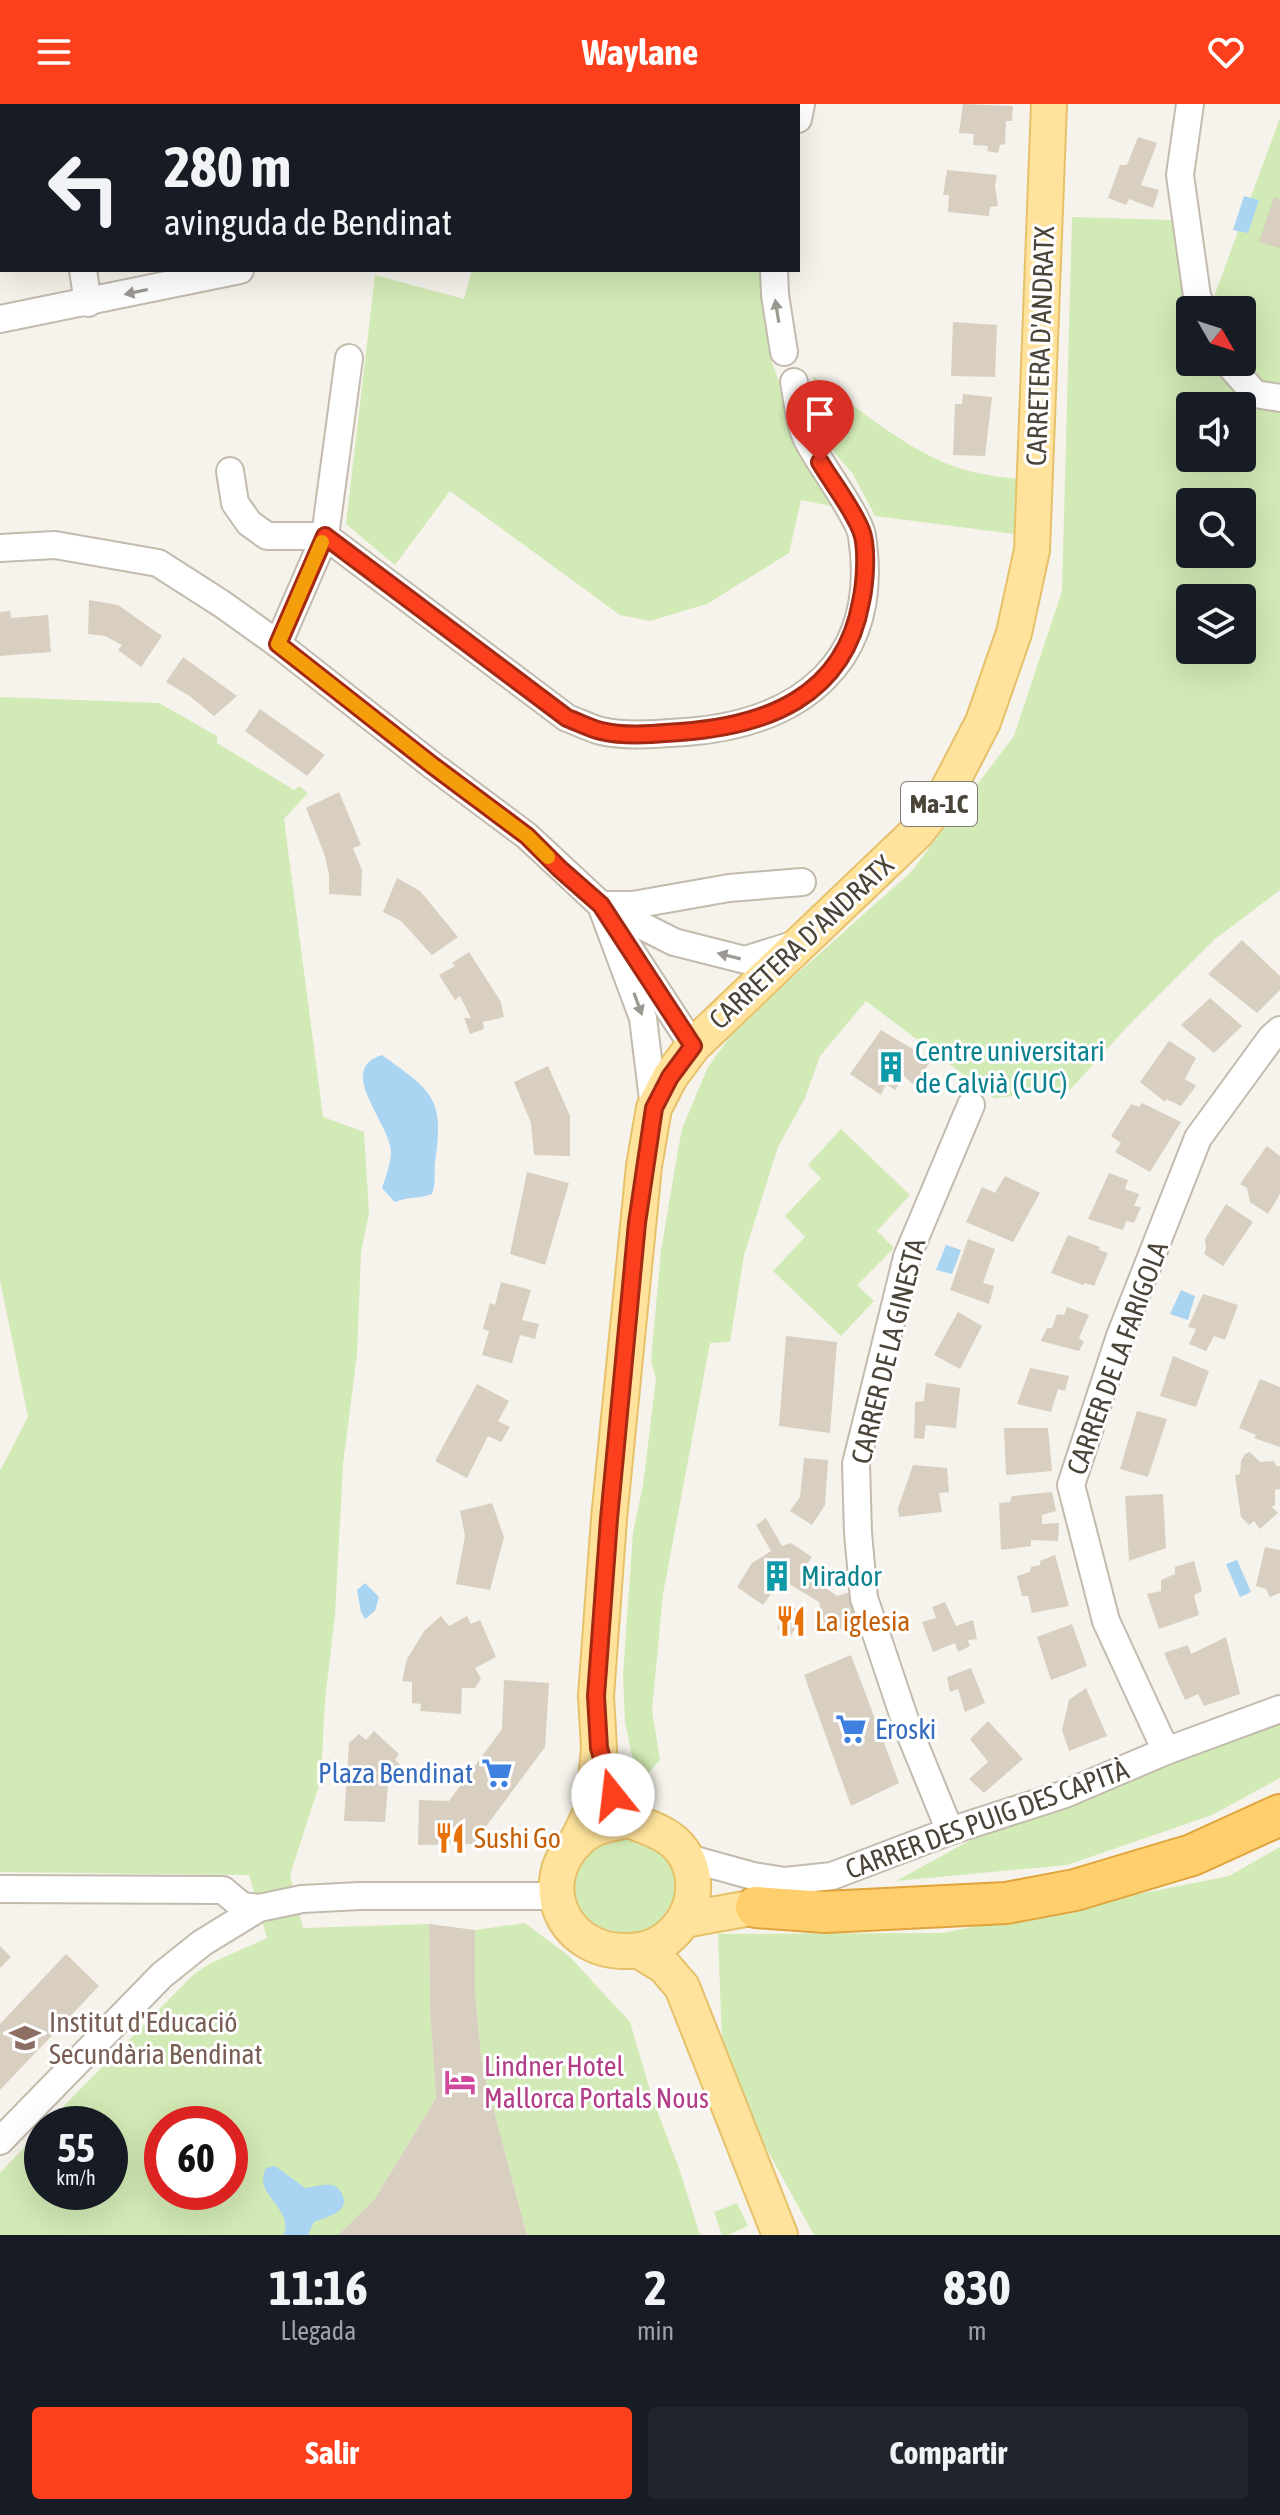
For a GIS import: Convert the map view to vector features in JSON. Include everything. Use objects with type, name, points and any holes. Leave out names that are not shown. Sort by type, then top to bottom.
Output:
[{"type":"highway","points":[[756,1907],[825,1912],[1006,1903],[1075,1890],[1192,1855],[1280,1815]]},
{"type":"main road","name":"CARRETERA D'ANDRATX","points":[[579,1837],[593,1808],[599,1748],[596,1696],[609,1519],[637,1223],[654,1108],[670,1077],[693,1046],[917,832],[943,799],[983,722],[1014,633],[1032,550],[1049,104]]},
{"type":"main road","name":"CARRETERA D'ANDRATX","points":[[599,1748],[613,1795],[630,1820]]},
{"type":"main road","points":[[579,1837],[599,1826],[630,1820],[664,1835],[691,1873],[756,1907]]},
{"type":"main road","name":"Ma-1C","points":[[556,1896],[558,1874],[579,1837]]},
{"type":"main road","points":[[682,1987],[683,1922],[691,1873]]},
{"type":"main road","points":[[556,1896],[560,1913],[572,1931],[589,1943],[609,1951],[641,1952],[656,1946],[683,1922],[756,1907]]},
{"type":"main road","points":[[641,1952],[664,1966],[682,1987],[780,2235]]},
{"type":"street","points":[[1190,104],[1180,175],[1197,296]]},
{"type":"street","points":[[83,272],[88,303]]},
{"type":"street","points":[[0,319],[231,272]]},
{"type":"street","points":[[774,272],[784,352]]},
{"type":"street","points":[[278,644],[325,536],[349,358]]},
{"type":"street","points":[[1239,376],[1255,394],[1280,398]]},
{"type":"street","points":[[230,471],[235,503],[249,523],[267,536],[325,536],[567,718],[601,731],[641,735],[715,729],[758,719],[793,704],[822,682],[843,655],[858,622],[865,579],[862,532],[806,438],[794,382]]},
{"type":"street","points":[[0,548],[55,545],[158,563],[278,644],[527,836],[601,905],[674,942],[745,960],[804,941]]},
{"type":"street","points":[[601,905],[633,905],[729,888],[802,882]]},
{"type":"street","points":[[601,905],[693,1046]]},
{"type":"street","points":[[601,905],[643,1018],[654,1108]]},
{"type":"street","name":"CARRER DE LA FARIGOLA","points":[[1166,1751],[1106,1621],[1071,1485],[1120,1336],[1198,1138],[1280,1030]]},
{"type":"street","name":"CARRER DE LA GINESTA","points":[[950,1831],[907,1726],[864,1598],[856,1464],[907,1257],[971,1105]]},
{"type":"street","name":"CARRER DES PUIG DES CAPITÀ","points":[[691,1873],[785,1881],[832,1876],[950,1831],[1065,1794],[1166,1751],[1280,1709]]},
{"type":"street","points":[[0,1889],[223,1890],[242,1906],[259,1908],[302,1899],[360,1896],[556,1896]]},
{"type":"street","points":[[0,2141],[162,1975],[202,1943],[259,1908]]},
{"type":"green space","points":[[1280,118],[1280,890],[1215,939],[1126,1028],[1070,1090],[994,1098],[866,1001],[820,1056],[805,1098],[778,1147],[744,1255],[730,1342],[710,1343],[663,1594],[652,1710],[660,1760],[649,1772],[636,1775],[625,1722],[623,1675],[633,1533],[643,1485],[656,1379],[651,1361],[661,1251],[682,1129],[708,1067],[729,1038],[911,872],[1014,736],[1062,591],[1072,217],[1172,220],[1186,296],[1176,296],[1176,376],[1256,376],[1256,296],[1214,296]]},
{"type":"green space","points":[[471,272],[766,272],[771,359],[808,465],[836,507],[801,500],[789,553],[707,604],[650,621],[620,615],[450,491],[395,565],[346,524],[375,275],[464,299]]},
{"type":"green space","points":[[813,376],[880,426],[934,458],[970,471],[1020,479],[1021,535],[875,516],[853,474],[832,450],[820,426]]},
{"type":"green space","points":[[0,697],[159,703],[217,736],[217,743],[294,790],[299,786],[308,793],[284,819],[323,1117],[364,1132],[369,1213],[361,1252],[357,1354],[343,1464],[335,1615],[325,1700],[321,1779],[290,1875],[303,1928],[429,1924],[430,2010],[436,2098],[374,2200],[338,2235],[0,2235],[0,2173],[24,2148],[24,2210],[128,2210],[128,2106],[64,2106],[193,1975],[211,1963],[267,1938],[249,1875],[0,1872],[0,1471],[28,1417],[0,1280]]},
{"type":"green space","points":[[841,1129],[910,1195],[877,1231],[894,1248],[857,1285],[874,1301],[841,1336],[773,1271],[805,1237],[785,1216],[821,1178],[808,1165]]},
{"type":"green space","points":[[1280,1718],[1280,1778],[1212,1815],[1067,1865],[896,1881],[969,1841]]},
{"type":"green space","points":[[622,1832],[668,1851],[680,1892],[675,1908],[652,1932],[618,1938],[589,1923],[579,1909],[574,1876],[585,1852]]},
{"type":"green space","points":[[1280,1847],[1280,2235],[814,2235],[723,2069],[718,1934],[942,1933],[1229,1876]]},
{"type":"green space","points":[[525,1923],[569,1956],[630,2022],[652,2097],[700,2235],[527,2235],[482,2066],[475,1992],[475,1930]]},
{"type":"green space","points":[[737,2203],[748,2226],[722,2235],[714,2212]]},
{"type":"water","points":[[1244,196],[1259,200],[1248,233],[1233,230]]},
{"type":"water","points":[[382,1055],[424,1088],[436,1110],[438,1141],[432,1194],[395,1202],[382,1188],[391,1151],[368,1098],[363,1072],[369,1062]]},
{"type":"water","points":[[946,1245],[961,1250],[952,1274],[936,1270]]},
{"type":"water","points":[[1181,1290],[1195,1296],[1188,1320],[1170,1314]]},
{"type":"water","points":[[1237,1560],[1251,1592],[1240,1597],[1226,1564]]},
{"type":"water","points":[[365,1583],[379,1597],[375,1611],[365,1619],[357,1590]]},
{"type":"water","points":[[275,2166],[305,2188],[335,2186],[342,2194],[343,2205],[336,2213],[314,2222],[308,2235],[284,2235],[286,2225],[283,2217],[264,2186],[266,2168]]},
{"type":"building","points":[[963,104],[1013,106],[1012,121],[1006,121],[1005,144],[1000,145],[998,153],[987,151],[988,146],[973,145],[974,134],[959,133]]},
{"type":"building","points":[[1138,137],[1157,143],[1141,185],[1159,190],[1153,208],[1129,199],[1126,205],[1108,198],[1120,165],[1127,165]]},
{"type":"building","points":[[947,170],[997,175],[998,206],[990,207],[989,216],[948,212],[949,195],[943,195]]},
{"type":"building","points":[[1274,197],[1280,199],[1280,248],[1259,242]]},
{"type":"building","points":[[953,322],[997,325],[995,377],[951,376]]},
{"type":"building","points":[[963,394],[992,397],[985,456],[953,455],[955,404],[962,404]]},
{"type":"building","points":[[89,600],[118,605],[162,636],[141,667],[118,650],[122,645],[105,636],[88,634]]},
{"type":"building","points":[[10,611],[11,618],[48,615],[51,652],[0,656],[0,612]]},
{"type":"building","points":[[183,657],[237,696],[214,716],[166,682]]},
{"type":"building","points":[[260,709],[325,755],[307,776],[245,731]]},
{"type":"building","points":[[339,792],[361,845],[353,848],[362,870],[361,896],[329,894],[324,853],[306,808]]},
{"type":"building","points":[[397,878],[420,891],[458,937],[432,955],[401,921],[383,912]]},
{"type":"building","points":[[1242,940],[1280,976],[1280,990],[1257,1013],[1208,974]]},
{"type":"building","points":[[469,952],[501,1002],[504,1017],[483,1022],[484,1029],[470,1034],[464,1018],[471,1018],[460,996],[455,1000],[439,975],[455,966],[452,963]]},
{"type":"building","points":[[1210,998],[1242,1026],[1214,1053],[1181,1025]]},
{"type":"building","name":"Centre universitari de Calvià (CUC)","points":[[881,1030],[931,1060],[915,1086],[904,1076],[895,1090],[886,1084],[881,1095],[850,1074]]},
{"type":"building","points":[[1169,1041],[1196,1058],[1185,1079],[1196,1086],[1181,1106],[1166,1099],[1165,1102],[1140,1082]]},
{"type":"building","points":[[548,1066],[570,1116],[570,1156],[534,1155],[531,1123],[514,1082]]},
{"type":"building","points":[[1142,1103],[1181,1122],[1150,1172],[1115,1152],[1121,1143],[1111,1136],[1131,1104],[1139,1107]]},
{"type":"building","points":[[1267,1146],[1280,1156],[1280,1194],[1268,1214],[1250,1202],[1247,1188],[1240,1184]]},
{"type":"building","points":[[527,1172],[569,1183],[545,1265],[510,1254]]},
{"type":"building","points":[[1109,1173],[1128,1180],[1125,1189],[1139,1194],[1134,1206],[1141,1207],[1134,1223],[1126,1221],[1123,1230],[1088,1219]]},
{"type":"building","points":[[1005,1176],[1040,1193],[1013,1242],[966,1222],[982,1187],[995,1193]]},
{"type":"building","points":[[1226,1204],[1253,1222],[1223,1266],[1204,1254],[1205,1239]]},
{"type":"building","points":[[1068,1235],[1108,1253],[1094,1286],[1051,1273]]},
{"type":"building","points":[[968,1239],[995,1249],[983,1283],[994,1286],[989,1304],[950,1290]]},
{"type":"building","points":[[501,1282],[531,1290],[522,1320],[539,1324],[535,1339],[520,1335],[512,1363],[482,1355],[489,1331],[483,1329],[490,1303],[495,1305]]},
{"type":"building","points":[[1203,1294],[1238,1305],[1225,1340],[1214,1336],[1206,1351],[1189,1344],[1196,1329],[1188,1327]]},
{"type":"building","points":[[1067,1307],[1089,1315],[1079,1338],[1084,1342],[1079,1351],[1041,1341],[1047,1328],[1052,1328],[1057,1314],[1064,1315]]},
{"type":"building","points":[[958,1312],[982,1326],[960,1369],[934,1355]]},
{"type":"building","points":[[786,1336],[837,1342],[830,1433],[779,1426]]},
{"type":"building","points":[[1173,1356],[1209,1371],[1196,1407],[1160,1396]]},
{"type":"building","points":[[1030,1368],[1069,1376],[1065,1391],[1058,1389],[1051,1412],[1017,1404]]},
{"type":"building","points":[[1260,1379],[1280,1387],[1280,1447],[1254,1438],[1256,1435],[1239,1428]]},
{"type":"building","points":[[926,1383],[960,1388],[956,1428],[926,1425],[924,1439],[914,1438],[915,1402],[924,1401]]},
{"type":"building","points":[[477,1384],[509,1401],[498,1421],[510,1427],[501,1442],[488,1436],[467,1478],[435,1461]]},
{"type":"building","points":[[1137,1411],[1167,1419],[1148,1477],[1120,1469]]},
{"type":"building","points":[[1004,1428],[1048,1428],[1052,1471],[1006,1475]]},
{"type":"building","points":[[1250,1452],[1260,1462],[1274,1461],[1276,1466],[1280,1466],[1280,1489],[1275,1490],[1275,1506],[1271,1506],[1278,1513],[1260,1529],[1254,1521],[1249,1525],[1241,1517],[1235,1475],[1240,1474],[1241,1461]]},
{"type":"building","points":[[804,1458],[828,1460],[825,1505],[812,1525],[790,1511],[800,1497]]},
{"type":"building","points":[[913,1465],[947,1468],[949,1492],[939,1493],[942,1512],[899,1517],[898,1508]]},
{"type":"building","points":[[1052,1492],[1056,1511],[1042,1515],[1042,1524],[1059,1523],[1058,1541],[1031,1540],[1031,1546],[1001,1550],[999,1503],[1010,1502],[1012,1496]]},
{"type":"building","points":[[1163,1494],[1166,1548],[1129,1561],[1125,1496]]},
{"type":"building","points":[[492,1503],[504,1537],[490,1590],[456,1584],[465,1536],[460,1511]]},
{"type":"building","name":"Mirador","points":[[766,1518],[782,1546],[791,1543],[812,1557],[802,1571],[837,1596],[850,1592],[856,1626],[826,1631],[819,1602],[786,1582],[773,1591],[763,1605],[737,1587],[752,1563],[771,1551],[756,1525]]},
{"type":"building","points":[[1265,1547],[1280,1550],[1280,1593],[1270,1597],[1266,1589],[1256,1586]]},
{"type":"building","points":[[1055,1555],[1069,1606],[1032,1613],[1028,1596],[1022,1596],[1017,1576],[1030,1572],[1031,1567]]},
{"type":"building","points":[[1194,1561],[1202,1591],[1194,1595],[1199,1615],[1159,1629],[1147,1594],[1161,1591],[1161,1580],[1175,1574],[1175,1567]]},
{"type":"building","points":[[945,1602],[956,1626],[973,1620],[977,1639],[968,1640],[970,1646],[958,1652],[955,1643],[933,1652],[922,1622],[936,1618],[932,1607]]},
{"type":"building","name":"La iglesia","points":[[791,1606],[804,1614],[790,1637],[777,1628]]},
{"type":"building","points":[[441,1616],[449,1626],[467,1616],[471,1624],[480,1620],[496,1657],[475,1668],[481,1679],[475,1688],[462,1688],[461,1714],[420,1711],[421,1704],[412,1703],[412,1682],[402,1681],[407,1659],[425,1630]]},
{"type":"building","points":[[1072,1624],[1087,1666],[1051,1680],[1037,1637]]},
{"type":"building","points":[[1226,1637],[1240,1694],[1204,1706],[1198,1694],[1185,1700],[1164,1653],[1188,1645],[1191,1654]]},
{"type":"building","name":"Eroski","points":[[851,1655],[899,1783],[851,1806],[804,1675]]},
{"type":"building","points":[[971,1668],[985,1703],[965,1712],[958,1689],[950,1692],[947,1677]]},
{"type":"building","name":"Plaza Bendinat","points":[[504,1680],[549,1683],[545,1747],[473,1844],[418,1845],[419,1800],[449,1801],[502,1729]]},
{"type":"building","points":[[1086,1688],[1107,1736],[1069,1751],[1062,1730],[1069,1700]]},
{"type":"building","points":[[988,1721],[1023,1759],[984,1793],[969,1779],[988,1762],[970,1739]]},
{"type":"building","points":[[374,1731],[399,1754],[395,1760],[405,1769],[388,1785],[385,1822],[344,1821],[349,1743],[359,1734],[366,1740]]},
{"type":"building","name":"Lindner Hotel Mallorca Portals Nous","points":[[429,1924],[475,1930],[475,1992],[482,2066],[527,2235],[338,2235],[374,2200],[436,2098],[430,2010]]},
{"type":"building","points":[[0,1946],[11,1957],[0,1968]]},
{"type":"building","points":[[66,1954],[99,1986],[0,2090],[0,2024]]},
{"type":"slow traffic","points":[[322,542],[278,644],[527,836],[548,857]]},
{"type":"place","name":"Centre universitari de Calvià (CUC)","points":[[891,1067]]},
{"type":"place","name":"Mirador","points":[[777,1576]]},
{"type":"place","name":"La iglesia","points":[[791,1621]]},
{"type":"place","name":"Eroski","points":[[851,1729]]},
{"type":"place","name":"Plaza Bendinat","points":[[497,1773]]},
{"type":"place","name":"Sushi Go","points":[[450,1838]]},
{"type":"place","name":"Institut d'Educació Secundària Bendinat","points":[[25,2038]]},
{"type":"place","name":"Lindner Hotel Mallorca Portals Nous","points":[[460,2082]]},
{"type":"route","points":[[613,1795],[599,1748],[596,1696],[637,1223],[654,1108],[670,1077],[693,1046],[601,905],[527,836],[278,644],[325,536],[567,718],[601,731],[641,735],[715,729],[758,719],[793,704],[822,682],[843,655],[858,622],[865,579],[862,532],[820,462]]}]
